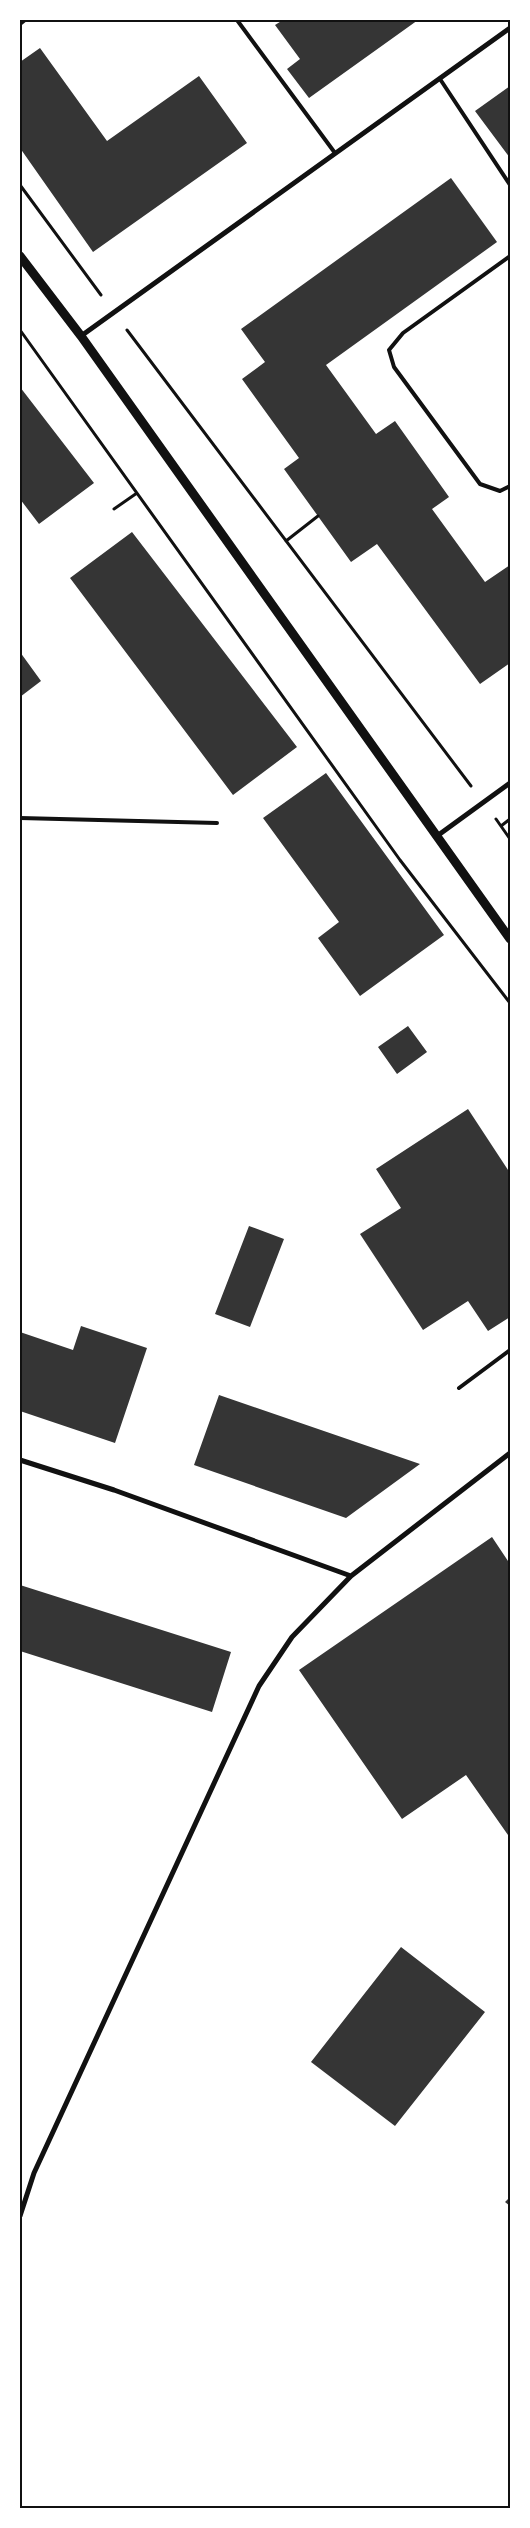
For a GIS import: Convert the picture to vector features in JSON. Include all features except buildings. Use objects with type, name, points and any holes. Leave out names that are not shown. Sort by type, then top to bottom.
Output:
[{"type":"street","points":[[81,336],[113,310],[510,28]]},
{"type":"street","points":[[20,256],[81,336],[510,939]]},
{"type":"street","points":[[438,836],[510,783]]},
{"type":"street","points":[[20,2216],[34,2174],[259,1686],[292,1637],[351,1576],[510,1453]]},
{"type":"street","points":[[20,1460],[114,1490],[351,1576]]},
{"type":"lane","points":[[20,24],[25,20]]},
{"type":"lane","points":[[237,20],[335,154]]},
{"type":"lane","points":[[440,79],[510,185]]},
{"type":"lane","points":[[510,256],[403,333],[389,350],[394,367],[480,484],[500,490],[510,486]]},
{"type":"lane","points":[[20,818],[217,823]]},
{"type":"lane","points":[[459,1388],[510,1350]]},
{"type":"path","points":[[20,185],[510,839]]},
{"type":"path","points":[[20,330],[400,860],[510,1004]]},
{"type":"path","points":[[114,509],[137,493]]},
{"type":"path","points":[[286,541],[318,516]]},
{"type":"path","points":[[501,826],[510,819]]}]
